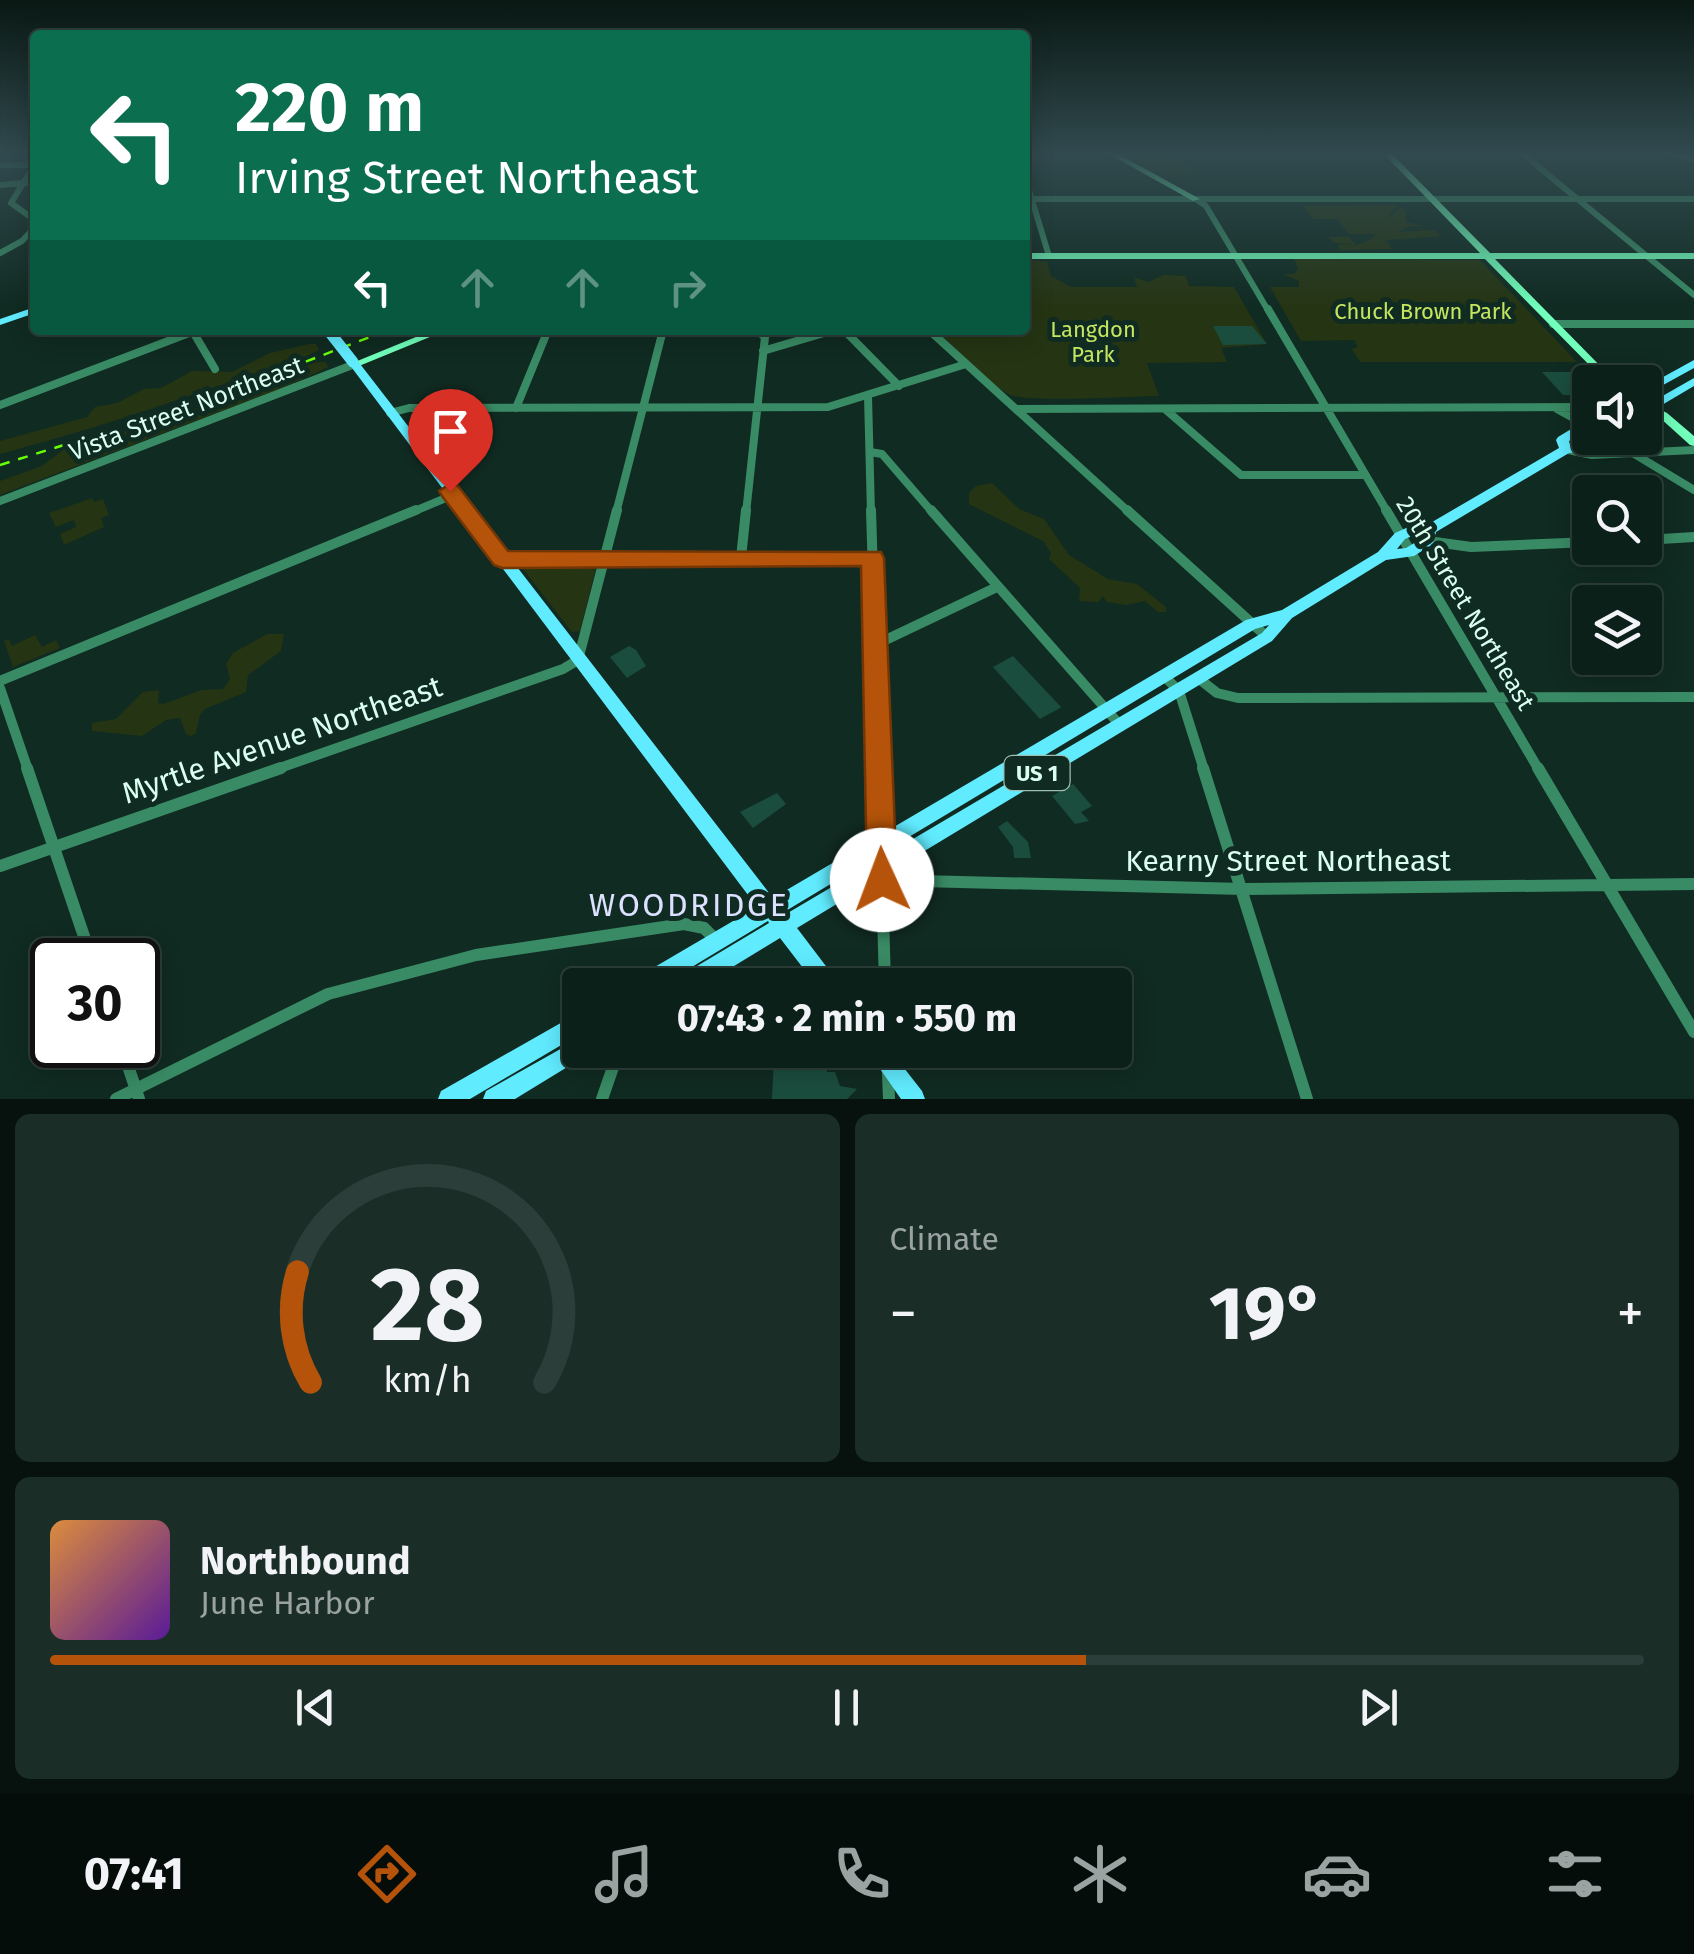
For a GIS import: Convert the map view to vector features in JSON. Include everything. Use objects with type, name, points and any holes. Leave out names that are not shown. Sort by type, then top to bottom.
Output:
[{"type":"main road","points":[[0,319],[30,309]]},
{"type":"main road","points":[[331,335],[815,968]]},
{"type":"main road","points":[[1662,382],[1694,363]]},
{"type":"main road","points":[[1662,399],[1694,380]]},
{"type":"main road","name":"US 1","points":[[1566,450],[1562,440],[1572,434]]},
{"type":"main road","name":"US 1","points":[[1383,556],[1409,552],[1429,535],[1572,449]]},
{"type":"main road","name":"US 1","points":[[707,968],[881,845],[1105,710],[1251,624],[1286,615],[1383,556],[1400,536],[1413,530],[1429,535]]},
{"type":"main road","name":"US 1","points":[[671,968],[717,941],[882,873],[1119,724],[1267,637],[1286,615]]},
{"type":"main road","points":[[448,1099],[562,1032]]},
{"type":"main road","points":[[494,1099],[562,1059]]},
{"type":"main road","points":[[893,1068],[914,1099]]},
{"type":"street","points":[[15,205],[30,219]]},
{"type":"street","points":[[1030,205],[1048,256]]},
{"type":"street","name":"20th Street Northeast","points":[[1205,205],[1694,1032]]},
{"type":"street","points":[[1439,205],[1594,365]]},
{"type":"street","points":[[1586,205],[1694,295]]},
{"type":"street","points":[[23,212],[30,210]]},
{"type":"street","points":[[0,253],[22,241],[30,231]]},
{"type":"street","points":[[1030,256],[1694,256]]},
{"type":"street","points":[[1553,324],[1694,324]]},
{"type":"street","points":[[0,406],[184,335]]},
{"type":"street","points":[[196,335],[215,370]]},
{"type":"street","name":"Vista Street Northeast","points":[[0,501],[429,335]]},
{"type":"street","points":[[516,408],[546,335]]},
{"type":"street","points":[[578,660],[662,335]]},
{"type":"street","points":[[741,558],[764,351],[762,335]]},
{"type":"street","points":[[764,351],[817,335]]},
{"type":"street","points":[[849,335],[899,386]]},
{"type":"street","points":[[934,335],[1267,637]]},
{"type":"street","points":[[390,413],[406,408],[828,407],[966,364]]},
{"type":"street","points":[[868,396],[885,968]]},
{"type":"street","points":[[1165,408],[1241,475],[1365,476]]},
{"type":"street","points":[[1555,408],[1572,416]]},
{"type":"street","points":[[1016,409],[1572,408]]},
{"type":"street","points":[[1662,419],[1694,442]]},
{"type":"street","points":[[1566,450],[1572,451]]},
{"type":"street","points":[[1662,452],[1694,450]]},
{"type":"street","points":[[870,452],[882,454],[1119,724]]},
{"type":"street","points":[[1636,455],[1694,490]]},
{"type":"street","points":[[84,938],[0,685],[453,495]]},
{"type":"street","points":[[1429,535],[1471,547],[1572,543]]},
{"type":"street","points":[[1662,539],[1694,538]]},
{"type":"street","points":[[502,559],[872,558]]},
{"type":"street","points":[[875,644],[997,587]]},
{"type":"street","name":"Myrtle Avenue Northeast","points":[[0,866],[563,669],[578,660]]},
{"type":"street","points":[[1164,676],[1179,690],[1307,1099]]},
{"type":"street","points":[[1198,678],[1217,692],[1238,698],[1694,697]]},
{"type":"street","name":"Kearny Street Northeast","points":[[882,873],[930,884],[1244,889],[1694,884]]},
{"type":"street","points":[[116,1099],[138,1094],[328,994],[439,964],[684,924],[704,928],[717,941]]},
{"type":"street","points":[[129,1068],[138,1094]]},
{"type":"street","points":[[602,1099],[613,1068]]},
{"type":"street","points":[[885,1068],[889,1099]]},
{"type":"green space","points":[[1397,205],[1387,220],[1401,206],[1406,222],[1428,227],[1410,226],[1398,232],[1433,230],[1441,236],[1386,240],[1392,249],[1340,250],[1338,245],[1353,244],[1334,243],[1329,237],[1349,237],[1356,245],[1377,234],[1349,234],[1337,219],[1313,219],[1303,206]]},
{"type":"green space","name":"Chuck Brown Park","points":[[1294,259],[1480,260],[1577,362],[1360,362],[1352,349],[1358,347],[1354,340],[1301,341],[1270,287],[1299,287],[1299,281],[1283,274],[1294,274],[1298,269]]},
{"type":"green space","name":"Langdon Park","points":[[1030,260],[1047,262],[1051,276],[1071,287],[1137,287],[1134,277],[1148,282],[1163,275],[1186,276],[1189,286],[1234,287],[1267,344],[1221,348],[1227,362],[1147,363],[1159,396],[1016,396],[1006,393],[941,335],[1030,335]]},
{"type":"green space","points":[[316,344],[319,350],[273,369],[0,454],[0,441],[87,417],[95,407],[117,403],[144,389],[161,388],[192,371],[232,372],[270,353]]},
{"type":"green space","points":[[317,362],[326,362],[328,367],[0,495],[0,481],[42,466],[64,449],[168,418]]},
{"type":"green space","points":[[992,483],[1019,509],[1044,519],[1069,555],[1108,579],[1137,584],[1166,607],[1166,612],[1158,612],[1145,601],[1126,605],[1107,602],[1103,596],[1098,602],[1079,601],[1080,588],[1049,559],[1051,553],[1043,541],[969,504],[969,493],[976,486]]},
{"type":"green space","points":[[92,498],[94,502],[103,499],[109,515],[101,518],[104,527],[64,545],[60,534],[76,527],[74,520],[56,527],[49,513]]},
{"type":"green space","points":[[523,563],[597,563],[580,631],[572,632],[523,569]]},
{"type":"green space","points":[[267,634],[284,634],[281,651],[248,675],[246,692],[205,709],[196,733],[191,736],[186,734],[180,718],[166,720],[142,736],[92,731],[92,723],[116,719],[143,692],[159,690],[158,703],[163,704],[202,690],[223,689],[230,679],[226,664],[233,653]]},
{"type":"green space","points":[[35,635],[42,647],[56,640],[60,648],[13,667],[4,641],[9,639],[12,646]]},
{"type":"building","points":[[1213,326],[1252,326],[1267,344],[1223,345]]},
{"type":"building","points":[[1542,372],[1572,372],[1572,395],[1563,395]]},
{"type":"building","points":[[629,646],[646,666],[627,678],[610,657]]},
{"type":"building","points":[[1013,656],[1060,708],[1040,719],[993,667]]},
{"type":"building","points":[[1073,784],[1092,806],[1081,812],[1089,821],[1075,824],[1052,796]]},
{"type":"building","points":[[777,793],[786,804],[753,828],[740,812]]},
{"type":"building","points":[[1007,821],[1028,842],[1031,858],[1014,858],[1013,847],[998,827]]},
{"type":"building","points":[[773,1068],[827,1068],[827,1072],[835,1072],[840,1086],[857,1089],[847,1099],[772,1099]]},
{"type":"railway","points":[[0,465],[201,402],[375,335]]},
{"type":"district","name":"WOODRIDGE","points":[[689,905]]},
{"type":"route","points":[[450,491],[502,559],[872,558],[882,880]]}]
